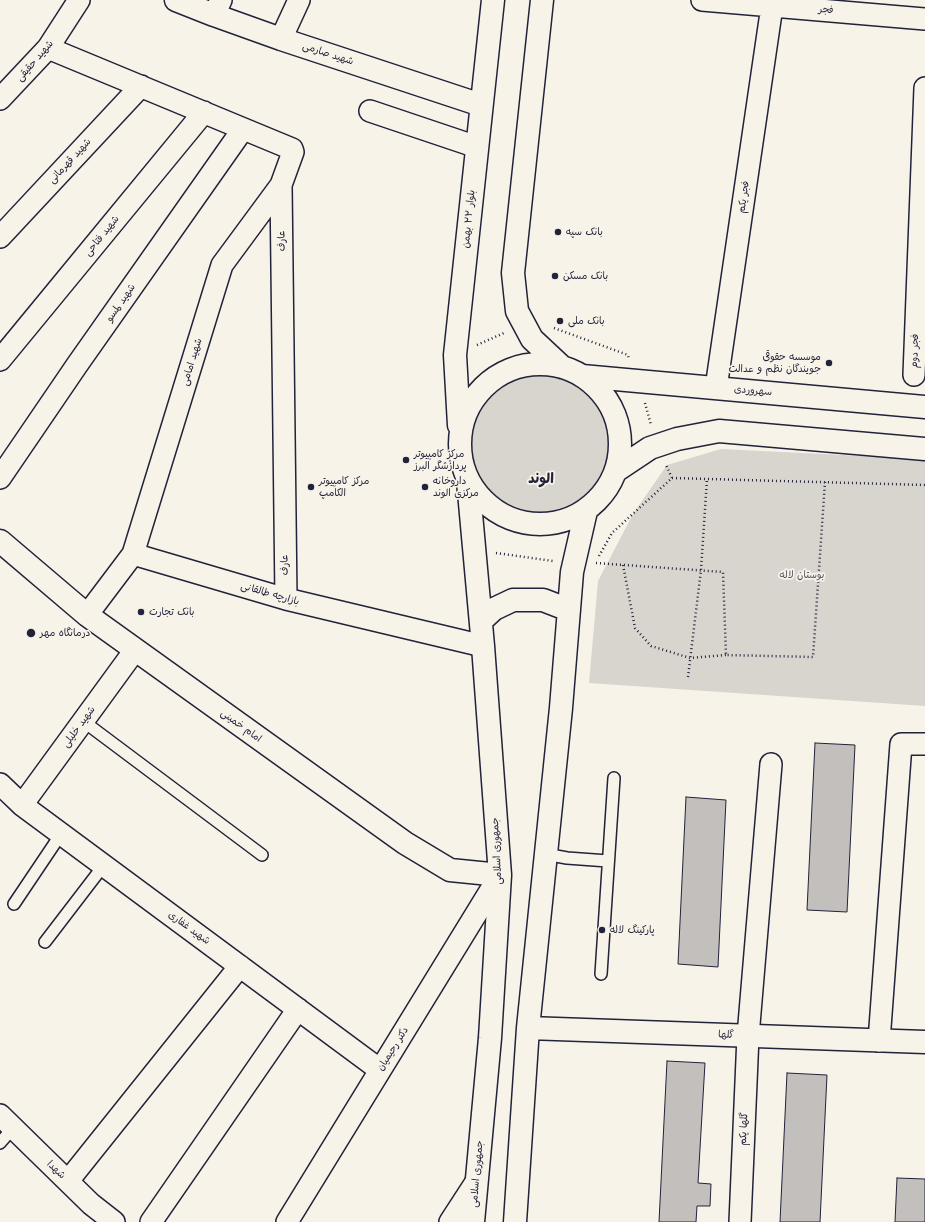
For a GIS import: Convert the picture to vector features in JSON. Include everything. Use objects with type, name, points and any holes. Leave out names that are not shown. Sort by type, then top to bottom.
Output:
[{"type":"main road","name":"شهید صارمی","points":[[176,0],[217,8],[281,39],[482,105]]},
{"type":"main road","name":"بلوار ۲۲ بهمن","points":[[468,481],[462,464],[455,355],[493,0]]},
{"type":"main road","points":[[542,0],[513,273],[517,311],[532,339],[562,367]]},
{"type":"main road","points":[[460,439],[467,409],[476,394],[492,379],[515,367],[539,364],[562,367],[582,376],[604,396],[617,422],[620,447],[616,470],[605,492],[586,511],[560,523],[534,525],[506,518],[486,505],[468,481]]},
{"type":"main road","name":"سهروردی","points":[[582,376],[925,407]]},
{"type":"main road","points":[[616,470],[650,448],[677,439],[720,431],[925,449]]},
{"type":"main road","name":"جمهوری اسلامی","points":[[468,481],[481,621],[500,876],[490,1038],[473,1222]]},
{"type":"main road","points":[[515,1222],[528,1028],[561,708],[569,610],[574,564],[586,511]]},
{"type":"main road","name":"امام خمینی","points":[[0,541],[87,615],[405,843],[450,870],[500,876]]},
{"type":"main road","points":[[481,621],[494,609],[513,600],[543,600],[569,610]]},
{"type":"main road","name":"گلها","points":[[528,1028],[925,1042]]},
{"type":"street","name":"شهید حقیقی","points":[[0,99],[48,48],[79,0]]},
{"type":"street","points":[[281,39],[299,0]]},
{"type":"street","name":"فجر","points":[[702,0],[772,6],[804,4],[925,19]]},
{"type":"street","name":"فجر یکم","points":[[716,388],[772,6]]},
{"type":"street","name":"عارف","points":[[48,48],[292,149],[293,152],[281,185],[286,599]]},
{"type":"street","name":"شهید قهرمانی","points":[[0,236],[140,86]]},
{"type":"street","name":"فجر دوم","points":[[914,374],[925,88]]},
{"type":"street","points":[[370,111],[477,147]]},
{"type":"street","name":"شهید فتاحی","points":[[0,360],[204,112]]},
{"type":"street","name":"شهید لمسو","points":[[0,478],[77,365],[243,129]]},
{"type":"street","name":"شهید امامی","points":[[133,554],[222,265],[281,185]]},
{"type":"street","points":[[87,615],[133,554]]},
{"type":"street","name":"بازارچه طالقانی","points":[[133,554],[286,599],[483,646]]},
{"type":"street","name":"شهید خلیلی","points":[[22,805],[135,650]]},
{"type":"street","points":[[879,1041],[901,744],[925,744]]},
{"type":"street","name":"گلها یکم","points":[[740,1222],[748,1036],[771,764]]},
{"type":"street","name":"شهید غفاری","points":[[0,784],[22,805],[380,1070]]},
{"type":"street","name":"دکتر رحیمیان","points":[[287,1222],[500,876]]},
{"type":"street","points":[[68,1182],[240,966]]},
{"type":"street","points":[[151,1222],[298,1009]]},
{"type":"street","name":"شهدا","points":[[4,1129],[114,1222]]},
{"type":"street","points":[[450,1222],[476,1182]]},
{"type":"lane","points":[[84,721],[262,855]]},
{"type":"lane","points":[[601,974],[614,778]]},
{"type":"lane","points":[[14,904],[61,834]]},
{"type":"lane","points":[[545,854],[567,858],[608,861]]},
{"type":"lane","points":[[45,942],[104,865]]},
{"type":"path","points":[[455,355],[524,323],[542,324],[628,355],[638,381],[658,446],[672,478]]},
{"type":"path","points":[[596,563],[612,533],[672,478],[925,485]]},
{"type":"path","points":[[688,677],[701,570],[707,479]]},
{"type":"path","points":[[623,565],[635,628],[651,646],[690,658],[726,655],[813,657],[825,482]]},
{"type":"path","points":[[474,550],[574,564],[596,563],[723,572],[726,655]]},
{"type":"green space","points":[[548,364],[563,367],[578,373],[597,387],[607,399],[614,413],[619,428],[619,460],[614,475],[607,489],[597,501],[585,511],[563,521],[548,524],[532,524],[517,521],[495,511],[483,501],[473,489],[461,460],[460,436],[463,421],[473,399],[483,387],[495,377],[524,365]]},
{"type":"green space","name":"بوستان لاله","points":[[721,449],[925,459],[925,706],[589,683],[598,581],[633,514],[667,465]]},
{"type":"building","points":[[815,743],[855,745],[847,912],[807,910]]},
{"type":"building","points":[[686,797],[726,800],[718,967],[678,964]]},
{"type":"building","points":[[667,1061],[705,1063],[698,1183],[711,1184],[710,1206],[697,1206],[696,1222],[659,1222]]},
{"type":"building","points":[[787,1073],[827,1075],[820,1222],[780,1222]]},
{"type":"building","points":[[897,1178],[925,1179],[925,1222],[895,1222]]},
{"type":"place","name":"بانک سپه","points":[[558,232]]},
{"type":"place","name":"بانک مسکن","points":[[555,276]]},
{"type":"place","name":"بانک ملی","points":[[560,321]]},
{"type":"place","name":"موسسه حقوقی جویندگان نظم و عدالت","points":[[829,363]]},
{"type":"place","name":"مرکز کامپیوتر پردازشگر البرز","points":[[406,460]]},
{"type":"place","name":"مرکز کامپیوتر الکامپ","points":[[311,487]]},
{"type":"place","name":"داروخانه مرکزی الوند","points":[[425,487]]},
{"type":"place","name":"بانک تجارت","points":[[141,612]]},
{"type":"place","name":"درمانگاه مهر","points":[[31,633]]},
{"type":"place","name":"پارکینگ لاله","points":[[602,930]]},
{"type":"district","name":"الوند","points":[[541,479]]}]
